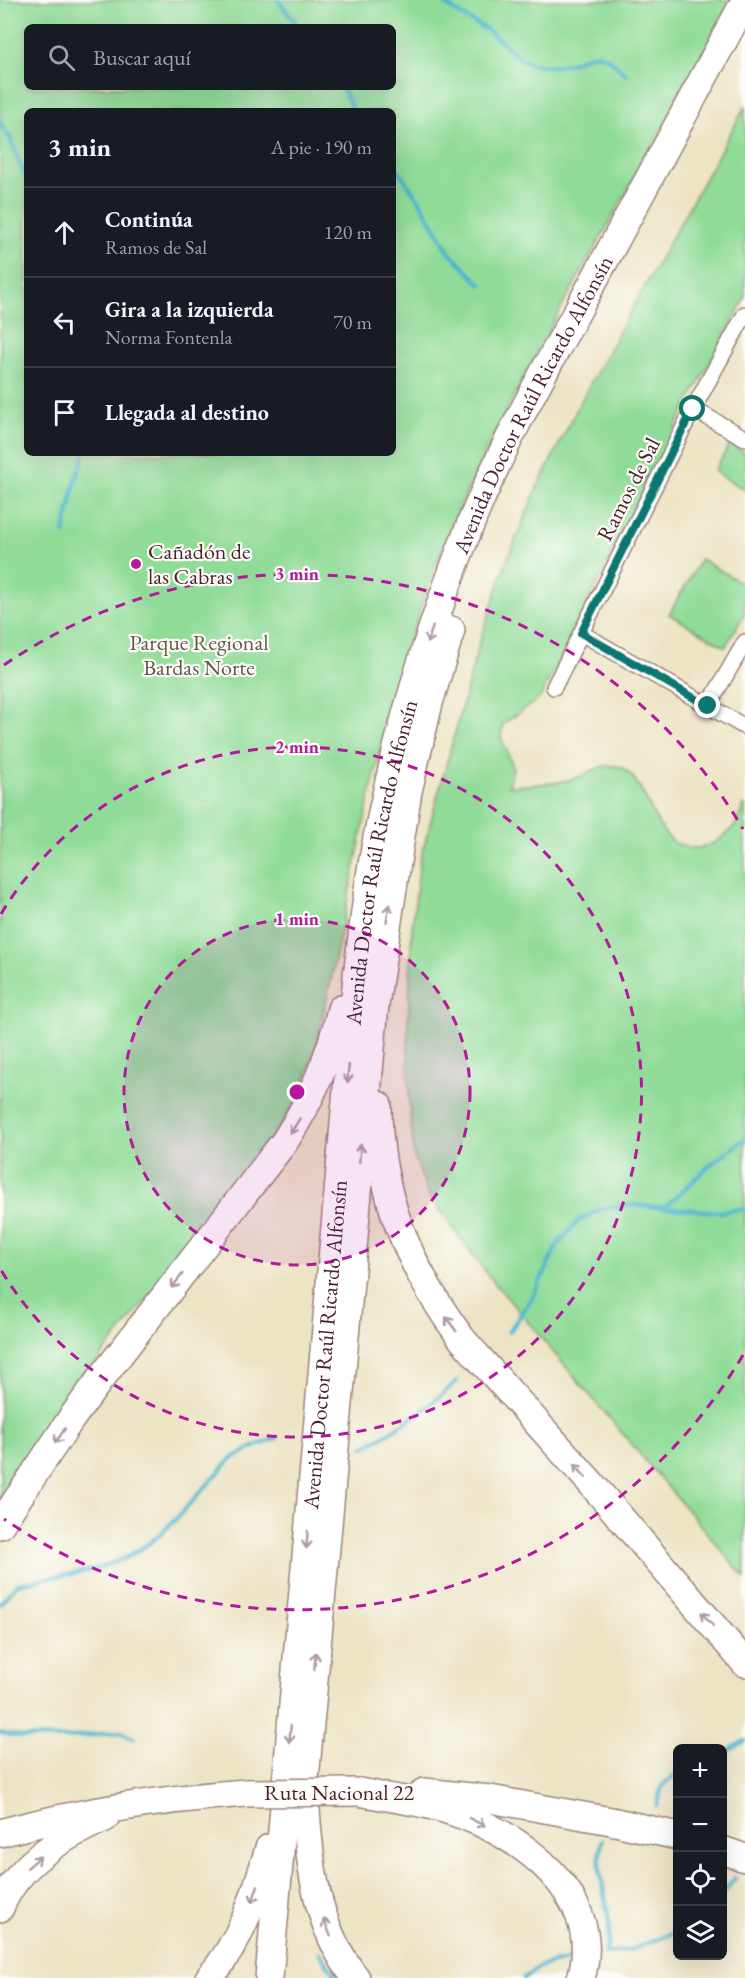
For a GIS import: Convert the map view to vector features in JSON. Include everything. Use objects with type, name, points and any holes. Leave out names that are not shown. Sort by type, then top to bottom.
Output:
[{"type":"highway","name":"Avenida Doctor Raúl Ricardo Alfonsín","points":[[295,1790],[353,1022],[371,870],[394,763],[420,664],[449,578],[488,483],[538,383],[745,1]]},
{"type":"highway","name":"Avenida Doctor Raúl Ricardo Alfonsín","points":[[295,1790],[379,971],[411,780],[440,663],[468,578],[503,494],[547,403],[745,39]]},
{"type":"highway","points":[[0,1525],[85,1400],[263,1172],[303,1113],[328,1058],[337,1028],[371,870]]},
{"type":"highway","points":[[379,971],[378,1112],[380,1138],[389,1193],[396,1219],[416,1268],[462,1339],[590,1482],[745,1663]]},
{"type":"highway","points":[[209,1978],[227,1955],[246,1921],[295,1790]]},
{"type":"highway","points":[[269,1978],[295,1790]]},
{"type":"highway","points":[[288,1978],[295,1790]]},
{"type":"highway","points":[[295,1790],[316,1896],[331,1936],[356,1978]]},
{"type":"highway","points":[[359,1792],[449,1810],[491,1828],[532,1854],[563,1885],[580,1918],[585,1934],[586,1953],[581,1978]]},
{"type":"highway","name":"Ruta Nacional 22","points":[[0,1833],[61,1817],[145,1803],[246,1793],[418,1792],[465,1795],[611,1821],[673,1835]]},
{"type":"highway","points":[[0,1908],[13,1885],[27,1868],[67,1837],[90,1825],[145,1803]]},
{"type":"highway","points":[[727,1851],[745,1858]]},
{"type":"street","name":"Ramos de Sal","points":[[554,687],[693,409],[745,314]]},
{"type":"street","points":[[693,409],[745,438]]},
{"type":"street","points":[[581,633],[745,727]]},
{"type":"street","points":[[708,706],[745,642]]},
{"type":"green space","name":"Parque Regional Bardas Norte","points":[[0,0],[732,0],[515,394],[481,461],[436,565],[415,624],[382,743],[316,1046],[307,1076],[294,1104],[261,1156],[104,1352],[63,1407],[0,1502]]},
{"type":"green space","points":[[745,107],[745,298],[687,405],[540,698],[503,724],[501,737],[513,766],[509,786],[565,781],[605,766],[620,767],[631,774],[639,786],[660,827],[682,846],[697,848],[717,841],[735,825],[745,805],[745,1578],[487,1274],[428,1194],[414,1156],[409,1101],[408,1025],[412,928],[420,861],[479,644],[506,563],[538,486],[585,393]]},
{"type":"green space","points":[[730,444],[745,453],[745,490],[714,471]]},
{"type":"green space","points":[[701,559],[745,585],[745,613],[725,647],[669,614]]},
{"type":"waterway","points":[[278,0],[297,24]]},
{"type":"waterway","points":[[441,0],[457,13],[493,34],[516,55],[529,63],[541,66],[560,65],[600,55],[611,60],[626,75]]},
{"type":"waterway","points":[[343,90],[352,108]]},
{"type":"waterway","points":[[0,123],[11,140],[24,174]]},
{"type":"waterway","points":[[396,167],[419,200],[449,252],[481,285]]},
{"type":"waterway","points":[[64,533],[75,483],[84,456]]},
{"type":"waterway","points":[[664,1208],[711,1164],[745,1139]]},
{"type":"waterway","points":[[509,1332],[533,1296],[558,1244],[578,1221],[603,1208],[631,1205],[720,1212],[745,1209]]},
{"type":"waterway","points":[[364,1447],[413,1417],[457,1381]]},
{"type":"waterway","points":[[0,1604],[17,1584],[97,1569],[126,1558],[151,1542],[172,1523],[231,1459],[277,1438]]},
{"type":"waterway","points":[[0,1733],[22,1737],[63,1738],[121,1732],[133,1738]]},
{"type":"waterway","points":[[727,1750],[745,1741]]},
{"type":"waterway","points":[[657,1806],[662,1786],[673,1776]]},
{"type":"waterway","points":[[602,1840],[600,1869],[609,1926],[605,1954]]},
{"type":"waterway","points":[[727,1888],[735,1878]]},
{"type":"waterway","points":[[605,1954],[633,1949],[673,1933]]},
{"type":"waterway","points":[[320,1953],[337,1978]]},
{"type":"waterway","points":[[524,1978],[541,1966],[575,1958]]},
{"type":"place","name":"Cañadón de las Cabras","points":[[136,564]]},
{"type":"route","points":[[693,409],[581,633],[708,706]]}]
